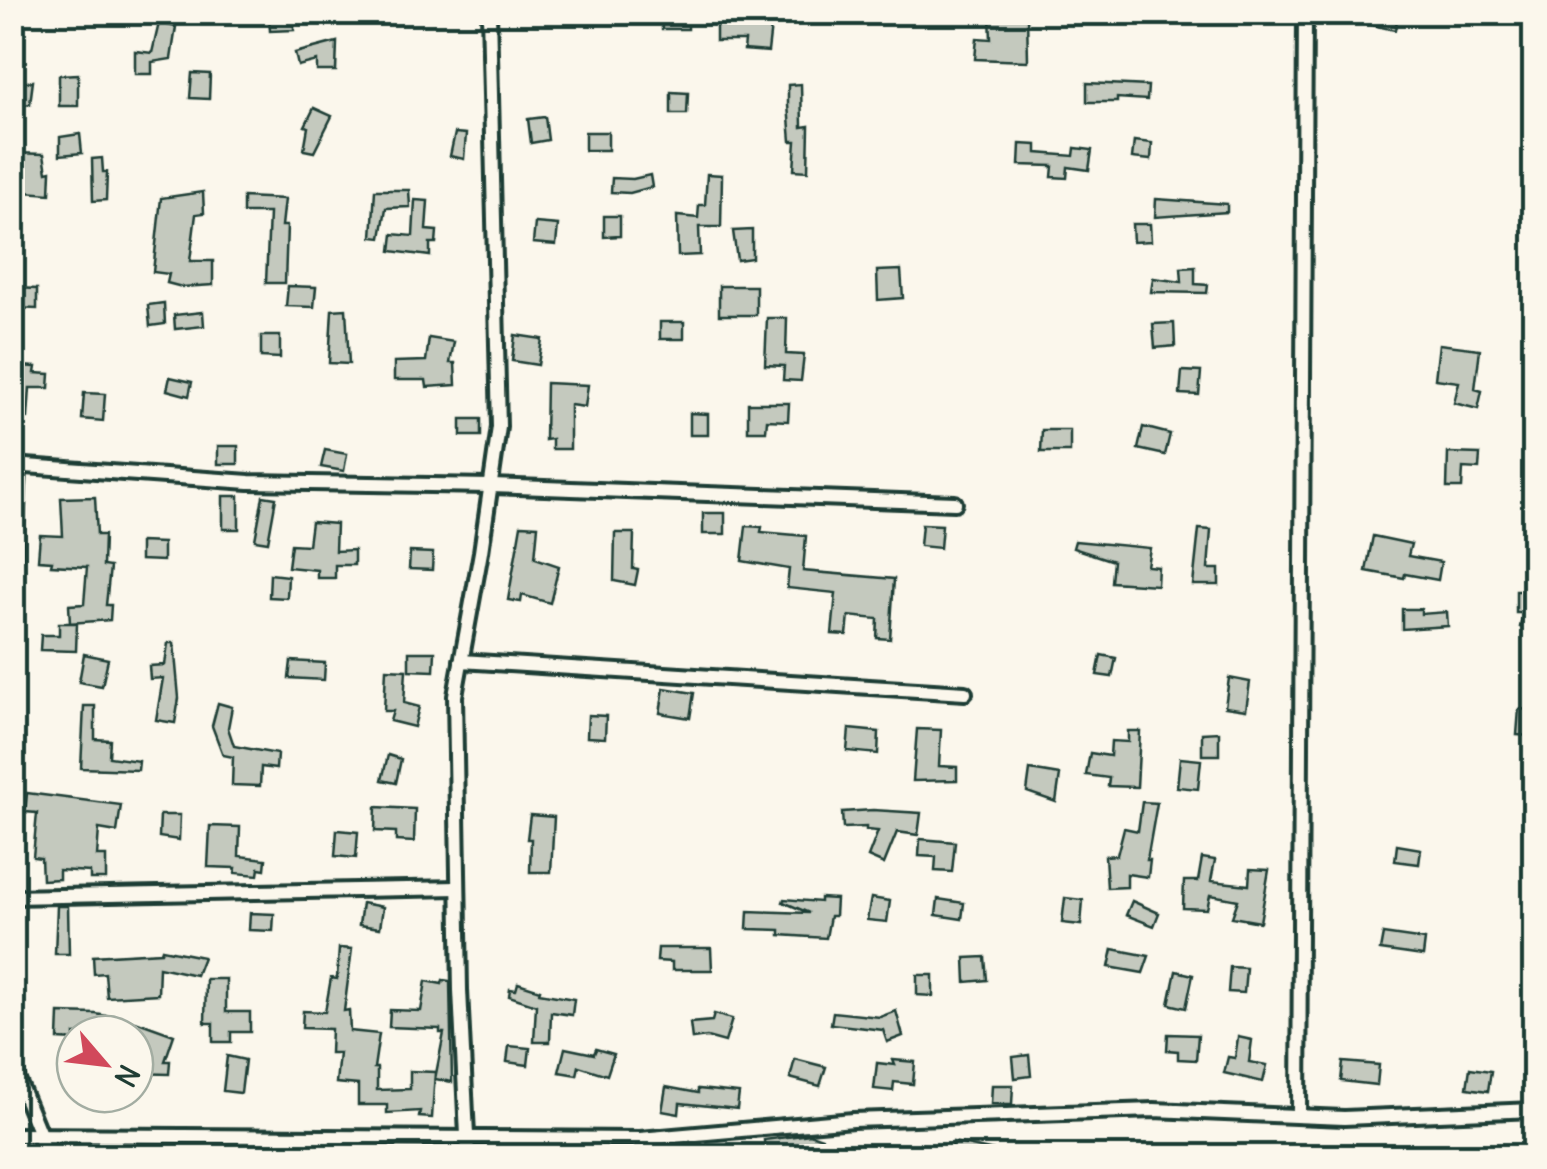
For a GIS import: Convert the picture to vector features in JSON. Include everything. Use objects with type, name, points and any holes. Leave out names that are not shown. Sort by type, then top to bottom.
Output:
[{"type":"street","points":[[468,1156],[454,696],[499,427],[489,12]]},
{"type":"street","points":[[1298,1116],[1305,12]]},
{"type":"street","points":[[12,614],[16,465],[248,482],[491,486],[955,503]]},
{"type":"street","points":[[461,661],[965,693]]},
{"type":"street","points":[[12,896],[458,888]]},
{"type":"street","points":[[12,1030],[16,1078],[40,1134],[43,1156]]},
{"type":"street","points":[[12,1135],[640,1138],[852,1120],[1154,1110],[1344,1118],[1534,1110]]},
{"type":"building","points":[[661,12],[688,12],[688,29],[662,29]]},
{"type":"building","points":[[716,12],[772,17],[768,52],[744,50],[745,41],[716,41]]},
{"type":"building","points":[[1340,12],[1399,12],[1395,30],[1339,18]]},
{"type":"building","points":[[269,14],[294,14],[294,30],[270,31]]},
{"type":"building","points":[[1027,15],[1028,61],[975,59],[977,38],[991,39],[990,16]]},
{"type":"building","points":[[159,23],[176,27],[171,59],[152,62],[152,74],[135,74],[135,51],[152,53]]},
{"type":"building","points":[[337,42],[336,71],[317,71],[317,61],[298,66],[295,53]]},
{"type":"building","points":[[192,73],[210,74],[209,99],[190,98]]},
{"type":"building","points":[[78,74],[78,106],[59,106],[59,75]]},
{"type":"building","points":[[33,81],[30,104],[18,106],[15,84]]},
{"type":"building","points":[[1087,83],[1148,86],[1147,100],[1087,102]]},
{"type":"building","points":[[801,84],[802,127],[809,126],[808,171],[794,170],[796,141],[791,141],[788,105],[788,85]]},
{"type":"building","points":[[671,92],[688,93],[687,114],[671,114]]},
{"type":"building","points":[[314,108],[332,116],[314,152],[304,150],[308,127],[305,126]]},
{"type":"building","points":[[545,117],[548,140],[531,143],[528,119]]},
{"type":"building","points":[[585,132],[608,132],[608,150],[585,150]]},
{"type":"building","points":[[455,133],[466,134],[464,159],[450,156]]},
{"type":"building","points":[[80,134],[82,153],[60,155],[60,137]]},
{"type":"building","points":[[1134,141],[1152,143],[1151,160],[1132,158]]},
{"type":"building","points":[[1020,144],[1037,145],[1037,153],[1074,156],[1075,148],[1092,150],[1089,170],[1068,167],[1067,178],[1052,177],[1053,166],[1019,165]]},
{"type":"building","points":[[14,153],[44,154],[47,172],[51,171],[50,194],[12,191]]},
{"type":"building","points":[[102,158],[103,172],[107,172],[106,200],[93,201],[92,159]]},
{"type":"building","points":[[707,174],[722,175],[721,227],[699,227],[700,255],[678,256],[677,216],[698,218],[699,205],[705,205]]},
{"type":"building","points":[[650,175],[652,187],[630,193],[611,192],[612,178]]},
{"type":"building","points":[[375,190],[409,190],[410,207],[386,208],[381,238],[372,237]]},
{"type":"building","points":[[203,192],[204,213],[196,214],[190,261],[213,261],[213,285],[182,287],[167,283],[169,274],[153,272],[161,198]]},
{"type":"building","points":[[243,197],[285,199],[285,283],[266,283],[269,213],[243,213]]},
{"type":"building","points":[[1156,199],[1227,204],[1227,212],[1155,217]]},
{"type":"building","points":[[415,200],[428,201],[426,230],[437,231],[436,243],[430,243],[430,256],[391,251],[393,234],[413,236]]},
{"type":"building","points":[[604,216],[620,216],[620,236],[604,237]]},
{"type":"building","points":[[535,223],[558,225],[556,245],[533,243]]},
{"type":"building","points":[[1132,224],[1150,224],[1151,241],[1133,242]]},
{"type":"building","points":[[752,230],[752,258],[737,260],[733,231]]},
{"type":"building","points":[[1195,267],[1195,284],[1208,285],[1207,293],[1151,292],[1153,278],[1182,282],[1181,268]]},
{"type":"building","points":[[901,270],[903,298],[878,300],[877,271]]},
{"type":"building","points":[[288,286],[316,287],[314,307],[286,306]]},
{"type":"building","points":[[719,286],[756,286],[756,315],[719,315]]},
{"type":"building","points":[[16,288],[37,289],[37,309],[15,308]]},
{"type":"building","points":[[164,303],[165,324],[150,326],[148,305]]},
{"type":"building","points":[[346,309],[349,364],[329,363],[332,310]]},
{"type":"building","points":[[203,312],[204,326],[175,329],[174,315]]},
{"type":"building","points":[[767,318],[787,318],[786,354],[804,355],[801,381],[783,380],[784,366],[765,365]]},
{"type":"building","points":[[660,322],[684,322],[684,339],[660,339]]},
{"type":"building","points":[[1174,323],[1175,346],[1155,348],[1153,324]]},
{"type":"building","points":[[515,335],[542,339],[538,365],[512,361]]},
{"type":"building","points":[[261,336],[280,336],[280,358],[261,357]]},
{"type":"building","points":[[429,338],[454,342],[450,363],[455,363],[456,385],[427,387],[426,380],[394,380],[394,362],[426,361]]},
{"type":"building","points":[[1439,344],[1480,349],[1475,389],[1482,391],[1478,409],[1454,403],[1459,382],[1435,379]]},
{"type":"building","points":[[18,366],[36,367],[35,373],[50,374],[49,388],[30,388],[28,418],[12,420]]},
{"type":"building","points":[[1182,371],[1201,372],[1199,395],[1180,394]]},
{"type":"building","points":[[170,377],[192,382],[189,396],[167,390]]},
{"type":"building","points":[[546,383],[588,385],[585,407],[570,405],[570,449],[552,449],[552,439],[545,440]]},
{"type":"building","points":[[84,393],[105,394],[103,421],[82,419]]},
{"type":"building","points":[[748,403],[789,403],[788,421],[767,420],[766,431],[748,431]]},
{"type":"building","points":[[690,413],[708,414],[708,435],[690,435]]},
{"type":"building","points":[[461,419],[481,419],[481,436],[461,436]]},
{"type":"building","points":[[1143,427],[1170,434],[1165,455],[1138,449]]},
{"type":"building","points":[[1042,430],[1070,430],[1070,452],[1041,452]]},
{"type":"building","points":[[218,446],[238,446],[238,464],[218,464]]},
{"type":"building","points":[[325,450],[347,454],[344,471],[321,467]]},
{"type":"building","points":[[1448,453],[1480,454],[1479,469],[1463,468],[1462,488],[1447,488]]},
{"type":"building","points":[[223,496],[239,496],[239,529],[223,529]]},
{"type":"building","points":[[263,496],[276,498],[268,542],[255,540]]},
{"type":"building","points":[[95,497],[97,535],[104,535],[103,566],[110,567],[106,605],[111,605],[110,620],[70,623],[69,605],[84,604],[87,567],[51,565],[52,561],[38,560],[40,535],[63,536],[61,498]]},
{"type":"building","points":[[703,513],[725,513],[725,534],[703,534]]},
{"type":"building","points":[[311,522],[336,524],[335,551],[354,550],[354,565],[335,565],[335,578],[317,578],[317,570],[288,567],[291,544],[308,545]]},
{"type":"building","points":[[922,524],[942,525],[940,548],[920,546]]},
{"type":"building","points":[[521,525],[538,526],[535,558],[559,566],[550,603],[522,595],[521,602],[508,600]]},
{"type":"building","points":[[746,526],[762,527],[761,532],[806,536],[803,571],[894,579],[890,639],[877,638],[878,619],[849,616],[847,635],[832,634],[836,593],[787,588],[789,569],[742,561]]},
{"type":"building","points":[[1199,529],[1211,530],[1208,569],[1219,569],[1219,585],[1193,585]]},
{"type":"building","points":[[615,533],[634,533],[633,569],[638,570],[635,585],[614,581]]},
{"type":"building","points":[[1373,536],[1411,544],[1408,556],[1441,562],[1438,580],[1366,571]]},
{"type":"building","points":[[1075,541],[1150,548],[1147,566],[1158,567],[1157,585],[1111,582],[1113,561],[1073,548]]},
{"type":"building","points":[[140,542],[163,543],[163,561],[140,560]]},
{"type":"building","points":[[410,552],[433,553],[432,570],[409,569]]},
{"type":"building","points":[[270,574],[288,576],[287,598],[269,597]]},
{"type":"building","points":[[1528,587],[1534,588],[1534,630],[1520,627],[1523,613],[1516,613],[1516,591],[1527,591]]},
{"type":"building","points":[[1402,609],[1421,609],[1421,614],[1447,612],[1448,626],[1402,629]]},
{"type":"building","points":[[59,623],[77,623],[76,651],[40,650],[41,635],[59,635]]},
{"type":"building","points":[[168,643],[174,643],[179,698],[175,723],[156,720],[163,678],[150,679],[149,666],[165,665]]},
{"type":"building","points":[[409,652],[435,652],[434,671],[409,670]]},
{"type":"building","points":[[84,654],[108,659],[102,686],[79,682]]},
{"type":"building","points":[[1101,655],[1116,658],[1112,677],[1097,675]]},
{"type":"building","points":[[291,661],[325,663],[324,680],[289,678]]},
{"type":"building","points":[[386,669],[406,670],[404,703],[419,707],[414,727],[390,721],[393,711],[384,711]]},
{"type":"building","points":[[1229,678],[1250,682],[1246,710],[1225,707]]},
{"type":"building","points":[[664,688],[694,693],[690,718],[660,713]]},
{"type":"building","points":[[218,703],[232,707],[228,728],[234,746],[277,754],[276,769],[261,767],[260,786],[232,785],[233,757],[223,755],[212,726]]},
{"type":"building","points":[[84,706],[95,706],[95,739],[110,740],[109,757],[139,761],[138,770],[81,768]]},
{"type":"building","points":[[1519,709],[1532,710],[1531,736],[1517,735]]},
{"type":"building","points":[[588,715],[606,716],[605,738],[587,737]]},
{"type":"building","points":[[849,729],[879,732],[878,754],[847,751]]},
{"type":"building","points":[[917,729],[941,730],[939,766],[957,767],[957,780],[913,781]]},
{"type":"building","points":[[1128,731],[1140,731],[1137,787],[1108,786],[1109,778],[1086,775],[1090,753],[1110,756],[1111,741],[1128,742]]},
{"type":"building","points":[[1219,732],[1219,755],[1202,755],[1202,733]]},
{"type":"building","points":[[388,755],[401,759],[396,783],[382,780]]},
{"type":"building","points":[[1180,758],[1201,760],[1198,789],[1177,787]]},
{"type":"building","points":[[1030,770],[1060,775],[1056,802],[1027,792]]},
{"type":"building","points":[[27,793],[121,805],[117,832],[99,829],[97,856],[106,856],[106,879],[90,879],[90,872],[59,870],[59,879],[42,880],[41,858],[33,857],[37,813],[25,812]]},
{"type":"building","points":[[1142,802],[1157,803],[1147,860],[1148,877],[1127,874],[1127,887],[1107,888],[1105,856],[1117,855],[1124,828],[1138,831]]},
{"type":"building","points":[[376,807],[415,809],[414,842],[396,841],[396,832],[375,831]]},
{"type":"building","points":[[842,812],[921,813],[918,835],[897,832],[884,864],[868,857],[878,831],[843,828]]},
{"type":"building","points":[[160,815],[180,815],[179,840],[159,837]]},
{"type":"building","points":[[530,815],[554,817],[551,872],[530,872]]},
{"type":"building","points":[[210,826],[240,827],[239,856],[266,859],[265,869],[259,868],[258,875],[235,873],[236,868],[208,867]]},
{"type":"building","points":[[337,830],[358,832],[356,858],[335,856]]},
{"type":"building","points":[[920,839],[955,842],[952,872],[935,871],[936,857],[919,856]]},
{"type":"building","points":[[1397,845],[1421,849],[1419,864],[1395,861]]},
{"type":"building","points":[[1202,858],[1215,860],[1211,881],[1249,885],[1250,869],[1269,870],[1260,922],[1232,917],[1238,900],[1222,897],[1210,895],[1207,909],[1183,908],[1184,881],[1198,881]]},
{"type":"building","points":[[820,898],[836,899],[835,916],[830,916],[826,938],[747,929],[748,911],[809,913],[783,902],[784,899],[820,902]]},
{"type":"building","points":[[871,898],[890,901],[887,922],[867,920]]},
{"type":"building","points":[[1065,898],[1083,900],[1081,925],[1062,923]]},
{"type":"building","points":[[938,899],[964,903],[962,919],[936,915]]},
{"type":"building","points":[[1132,901],[1159,913],[1154,926],[1126,915]]},
{"type":"building","points":[[362,903],[383,907],[380,928],[359,925]]},
{"type":"building","points":[[57,906],[68,906],[69,954],[55,954]]},
{"type":"building","points":[[250,913],[274,914],[273,931],[249,930]]},
{"type":"building","points":[[1383,934],[1425,940],[1423,956],[1380,950]]},
{"type":"building","points":[[339,948],[352,949],[344,1011],[349,1010],[350,1031],[379,1034],[374,1068],[377,1090],[410,1089],[410,1071],[435,1072],[432,1118],[419,1117],[420,1111],[387,1113],[387,1105],[358,1105],[358,1085],[336,1083],[339,1053],[330,1053],[331,1029],[302,1028],[303,1011],[325,1012],[331,978],[337,979]]},
{"type":"building","points":[[658,948],[711,948],[712,970],[672,970],[672,962],[657,961]]},
{"type":"building","points":[[162,949],[203,957],[196,975],[159,967],[158,994],[107,997],[105,973],[94,974],[93,956]]},
{"type":"building","points":[[1113,949],[1149,956],[1143,973],[1109,967]]},
{"type":"building","points":[[985,957],[987,980],[966,982],[965,958]]},
{"type":"building","points":[[1230,967],[1246,968],[1244,993],[1228,992]]},
{"type":"building","points":[[1176,971],[1193,975],[1186,1008],[1169,1004]]},
{"type":"building","points":[[917,975],[933,975],[933,996],[917,995]]},
{"type":"building","points":[[206,979],[226,979],[226,1012],[250,1012],[250,1032],[231,1032],[231,1042],[213,1042],[213,1023],[205,1023]]},
{"type":"building","points":[[443,980],[450,981],[452,1082],[435,1079],[444,1033],[440,1029],[389,1027],[390,1010],[421,1011],[426,981],[442,984]]},
{"type":"building","points":[[518,983],[540,990],[539,993],[574,999],[572,1015],[551,1012],[550,1042],[534,1042],[536,1005],[509,996],[510,989],[516,990]]},
{"type":"building","points":[[896,1011],[903,1036],[887,1042],[883,1030],[831,1024],[833,1012],[880,1017]]},
{"type":"building","points":[[714,1014],[732,1019],[725,1042],[707,1037],[692,1039],[690,1023],[712,1021]]},
{"type":"building","points":[[155,1028],[174,1035],[165,1061],[170,1061],[169,1074],[155,1074]]},
{"type":"building","points":[[1168,1034],[1198,1035],[1196,1060],[1178,1059],[1178,1051],[1167,1050]]},
{"type":"building","points":[[1238,1037],[1252,1040],[1249,1062],[1267,1065],[1263,1082],[1224,1073],[1228,1057],[1235,1058]]},
{"type":"building","points":[[509,1046],[530,1048],[528,1065],[507,1062]]},
{"type":"building","points":[[565,1048],[614,1054],[607,1075],[579,1066],[577,1075],[559,1072]]},
{"type":"building","points":[[1029,1055],[1031,1076],[1015,1078],[1013,1057]]},
{"type":"building","points":[[227,1056],[245,1060],[241,1093],[223,1091]]},
{"type":"building","points":[[795,1059],[826,1067],[820,1086],[790,1078]]},
{"type":"building","points":[[893,1060],[915,1062],[913,1084],[894,1082],[893,1091],[874,1089],[877,1063],[895,1065]]},
{"type":"building","points":[[1343,1062],[1379,1065],[1377,1085],[1341,1081]]},
{"type":"building","points":[[1470,1068],[1491,1071],[1488,1091],[1467,1088]]},
{"type":"building","points":[[992,1085],[1013,1085],[1012,1104],[991,1104]]},
{"type":"building","points":[[666,1087],[698,1093],[698,1089],[739,1093],[737,1109],[680,1103],[679,1114],[662,1111]]},
{"type":"building","points":[[810,1134],[822,1138],[815,1156],[765,1156],[764,1140]]},
{"type":"building","points":[[953,1142],[994,1151],[994,1156],[950,1156]]}]
